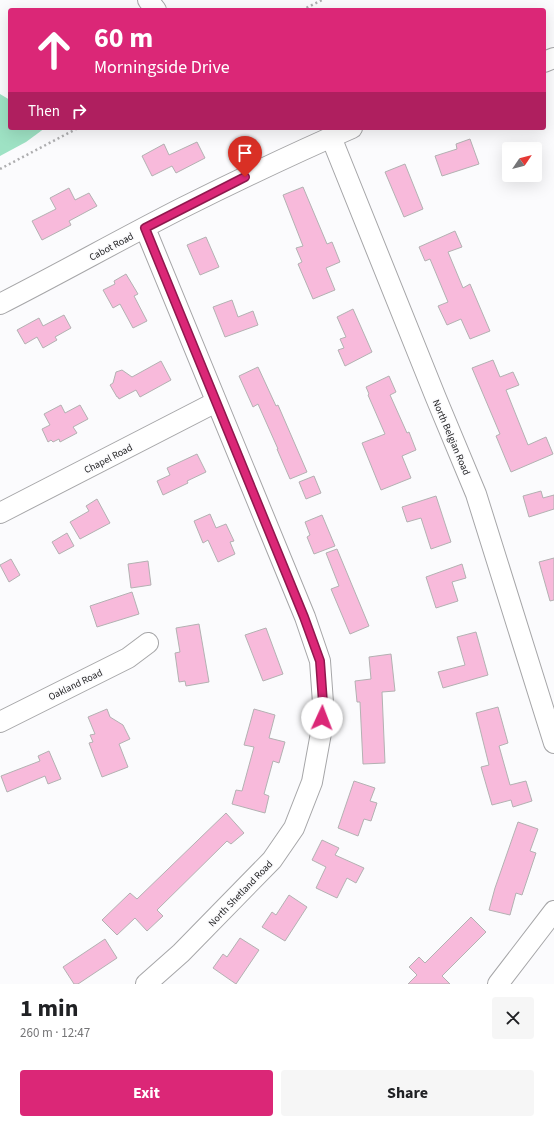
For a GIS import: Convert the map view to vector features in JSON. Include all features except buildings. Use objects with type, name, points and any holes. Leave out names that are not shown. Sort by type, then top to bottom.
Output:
[{"type":"street","points":[[148,0],[154,8]]},
{"type":"street","name":"Cabot Road","points":[[0,304],[51,279],[181,208],[284,158],[347,130]]},
{"type":"street","name":"North Belgian Road","points":[[331,137],[476,494],[554,743]]},
{"type":"street","name":"North Shetland Road","points":[[145,228],[304,617],[320,661],[323,703],[321,733],[312,782],[294,828],[272,860],[181,953],[146,984]]},
{"type":"street","name":"Chapel Road","points":[[0,513],[216,402]]},
{"type":"street","name":"Oakland Road","points":[[0,722],[128,658],[148,643]]},
{"type":"street","points":[[498,984],[554,911]]},
{"type":"path","points":[[306,8],[322,0]]},
{"type":"path","points":[[0,170],[74,130]]},
{"type":"green space","points":[[0,94],[8,99],[8,130],[42,130],[26,142],[0,156]]},
{"type":"route","points":[[245,177],[181,208],[145,228],[304,617],[320,661],[323,703],[322,718]]}]
